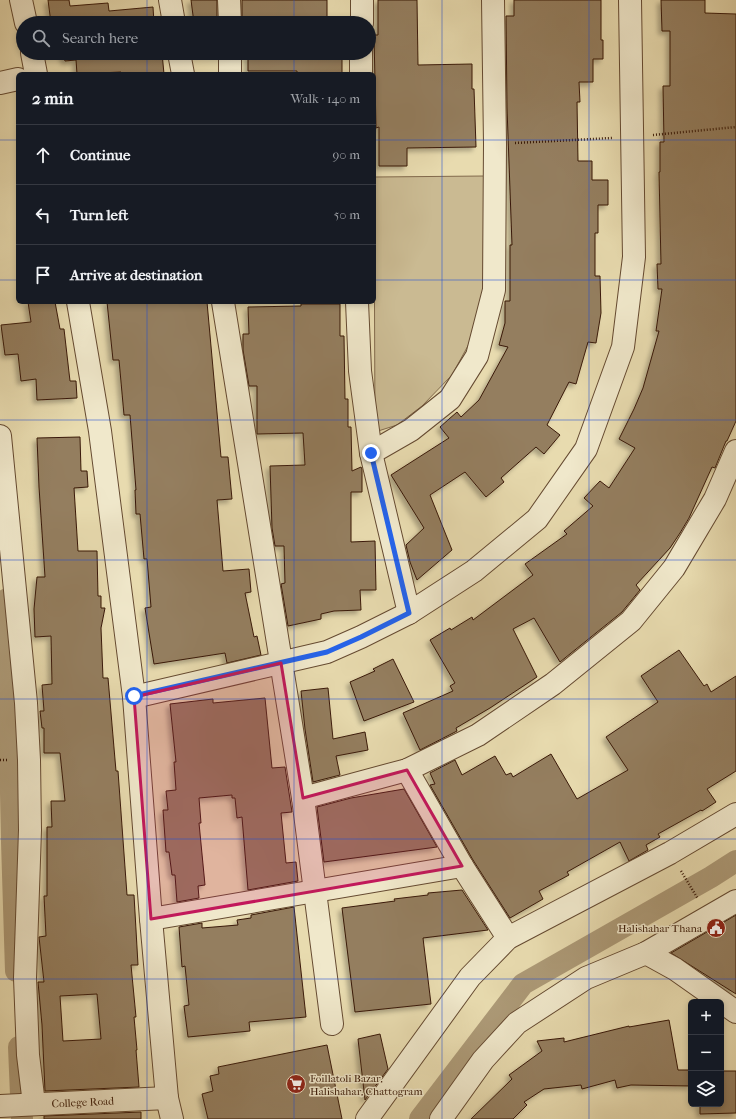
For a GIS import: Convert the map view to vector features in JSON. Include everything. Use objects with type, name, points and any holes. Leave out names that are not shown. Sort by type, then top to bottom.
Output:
[{"type":"street","points":[[21,0],[24,16]]},
{"type":"street","points":[[170,0],[173,16]]},
{"type":"street","points":[[229,0],[230,16]]},
{"type":"street","points":[[362,0],[362,16]]},
{"type":"street","points":[[371,453],[411,430],[450,399],[477,356],[494,290],[495,144],[493,0]]},
{"type":"street","points":[[134,696],[327,652],[409,613],[474,571],[537,520],[586,449],[623,347],[634,257],[630,0]]},
{"type":"street","points":[[33,60],[36,72]]},
{"type":"street","points":[[180,60],[183,72]]},
{"type":"street","points":[[230,60],[230,72]]},
{"type":"street","points":[[361,72],[362,60]]},
{"type":"street","points":[[0,82],[16,79]]},
{"type":"street","points":[[78,304],[100,431],[134,696],[151,918],[167,1098],[172,1119]]},
{"type":"street","points":[[223,304],[303,798],[332,1024]]},
{"type":"street","points":[[357,304],[360,371],[371,453],[409,613]]},
{"type":"street","points":[[0,436],[26,703],[29,760],[30,830],[25,978],[28,1055],[33,1104]]},
{"type":"street","points":[[303,798],[406,770],[478,735],[553,684],[631,621],[674,568],[715,499],[736,451]]},
{"type":"street","points":[[406,770],[462,866],[508,938]]},
{"type":"street","points":[[367,1119],[470,977],[508,938],[670,853],[736,814]]},
{"type":"street","points":[[151,918],[315,892],[462,866]]},
{"type":"street","points":[[441,1119],[483,1060],[517,1023],[586,978],[646,953],[736,901]]},
{"type":"street","points":[[646,953],[675,969],[736,1012]]},
{"type":"street","name":"College Road","points":[[2,1106],[167,1098]]},
{"type":"path","points":[[670,853],[709,917]]},
{"type":"highlighted area","points":[[281,663],[303,798],[407,770],[462,866],[151,919],[134,697]]},
{"type":"shaded area","points":[[484,176],[485,278],[476,331],[452,375],[422,406],[397,425],[375,432],[374,304],[376,304],[376,177]]},
{"type":"building","points":[[48,0],[69,0],[70,6],[108,3],[109,11],[153,7],[154,16],[50,16]]},
{"type":"building","points":[[191,0],[217,0],[217,16],[193,16]]},
{"type":"building","points":[[242,0],[327,0],[327,16],[242,16]]},
{"type":"building","points":[[378,0],[417,0],[418,65],[472,64],[472,89],[474,89],[476,147],[407,148],[407,166],[379,166],[379,127],[376,128],[376,72],[375,60],[376,60],[376,35],[378,35]]},
{"type":"building","points":[[514,0],[601,0],[601,40],[603,40],[603,59],[593,59],[593,82],[579,82],[580,102],[577,102],[578,161],[592,161],[592,180],[608,180],[608,205],[598,205],[598,233],[595,233],[595,276],[600,276],[601,313],[596,343],[588,342],[576,384],[569,382],[547,425],[560,435],[544,454],[536,447],[501,478],[504,482],[486,497],[465,472],[430,495],[452,550],[417,580],[410,562],[406,545],[424,528],[391,475],[449,438],[440,427],[457,412],[461,417],[479,400],[508,347],[499,345],[505,323],[505,301],[510,301],[510,245],[512,245],[507,108],[506,16],[514,16]]},
{"type":"building","points":[[661,0],[705,0],[705,13],[736,14],[736,421],[715,468],[712,467],[689,518],[670,548],[636,585],[640,590],[622,612],[560,662],[534,618],[513,629],[537,677],[456,728],[457,731],[420,750],[403,713],[453,691],[450,686],[455,683],[430,640],[450,628],[451,630],[472,617],[473,620],[533,575],[525,564],[567,534],[564,531],[593,506],[584,498],[600,481],[609,488],[635,448],[619,439],[643,388],[659,331],[656,331],[662,289],[658,289],[657,264],[661,264],[659,172],[660,142],[664,142],[663,86],[670,86],[670,31],[662,31]]},
{"type":"building","points":[[76,60],[163,60],[164,72],[121,72],[77,72]]},
{"type":"building","points":[[248,60],[342,60],[342,72],[248,71]]},
{"type":"building","points":[[28,304],[55,304],[60,329],[64,329],[70,381],[76,381],[77,398],[37,400],[36,379],[21,381],[18,354],[5,355],[1,325],[31,322]]},
{"type":"building","points":[[107,304],[207,304],[221,457],[228,457],[232,499],[217,500],[223,571],[249,569],[251,592],[245,593],[254,637],[257,636],[261,655],[227,663],[225,653],[154,664],[145,608],[151,607],[147,559],[144,559],[140,514],[136,514],[136,490],[130,415],[124,415],[119,360],[113,360]]},
{"type":"building","points":[[301,304],[340,304],[340,336],[344,336],[345,399],[348,399],[348,427],[351,427],[352,471],[361,467],[362,469],[362,492],[351,492],[351,542],[375,541],[376,590],[360,590],[361,610],[334,611],[321,614],[321,619],[288,626],[281,584],[285,583],[284,546],[275,546],[272,528],[270,466],[305,465],[303,433],[257,434],[257,386],[249,386],[243,350],[243,334],[249,334],[248,307],[301,306]]},
{"type":"building","points":[[80,437],[81,471],[87,471],[88,487],[74,488],[78,551],[97,551],[98,596],[101,596],[101,608],[105,608],[101,628],[103,678],[108,678],[116,771],[118,771],[127,895],[134,895],[138,965],[131,965],[136,1017],[134,1017],[139,1087],[45,1091],[42,1025],[38,982],[44,982],[39,937],[46,936],[44,896],[47,896],[47,827],[52,827],[51,801],[65,801],[60,753],[44,753],[44,728],[42,728],[40,711],[44,711],[42,685],[52,684],[51,636],[35,637],[34,609],[37,577],[45,577],[37,438]],"holes":[[[97,994],[101,1039],[63,1041],[60,996]]]},
{"type":"building","points":[[679,650],[704,686],[707,684],[711,692],[736,676],[736,771],[707,789],[716,802],[658,834],[660,837],[646,845],[648,850],[629,861],[620,842],[567,872],[569,875],[539,891],[543,899],[510,918],[473,860],[430,785],[435,784],[430,773],[455,760],[462,775],[495,756],[506,775],[511,773],[513,777],[551,754],[577,799],[628,770],[606,737],[658,702],[641,676]]},
{"type":"building","points":[[393,659],[414,702],[364,721],[350,682],[375,671],[373,669]]},
{"type":"building","points":[[328,688],[333,739],[365,732],[368,750],[336,756],[340,775],[313,782],[301,691]]},
{"type":"building","points":[[265,698],[272,768],[285,767],[292,812],[281,813],[286,863],[296,862],[298,881],[248,890],[242,817],[237,818],[235,798],[232,798],[232,795],[199,798],[201,823],[199,823],[205,885],[198,886],[199,898],[177,902],[175,875],[172,875],[169,852],[166,852],[163,810],[168,810],[166,791],[176,790],[174,762],[176,762],[170,704],[213,699],[213,703]]},
{"type":"building","points":[[404,789],[437,847],[324,862],[317,807],[351,798]]},
{"type":"building","points":[[462,890],[488,930],[423,938],[431,1004],[355,1012],[342,908],[395,901],[394,899],[428,895],[428,893]]},
{"type":"building","points":[[294,907],[306,1017],[249,1022],[250,1031],[188,1037],[184,1006],[189,1005],[185,966],[182,967],[179,927],[202,923],[202,928],[238,925],[237,920],[251,918],[251,915]]},
{"type":"building","name":"Halishahar Thana","points":[[736,915],[736,994],[671,953]]},
{"type":"building","points":[[669,1020],[678,1070],[688,1070],[688,1086],[631,1085],[617,1088],[615,1080],[582,1089],[581,1085],[544,1089],[524,1102],[527,1105],[513,1119],[471,1119],[512,1079],[509,1075],[542,1051],[537,1041],[564,1038],[564,1042],[629,1027]]},
{"type":"building","points":[[380,1034],[388,1069],[365,1100],[358,1039]]},
{"type":"building","name":"Foillatoli Bazar, Halishahar, Chattogram","points":[[327,1045],[342,1119],[208,1119],[202,1094],[213,1091],[210,1076],[219,1074],[218,1067]]},
{"type":"building","points":[[724,1071],[736,1071],[736,1113],[700,1114],[700,1107],[724,1107]]},
{"type":"building","points":[[141,1112],[141,1119],[44,1119],[44,1116]]},
{"type":"waterway","points":[[7,599],[16,971]]},
{"type":"waterway","points":[[420,1119],[523,984],[711,877],[736,861]]},
{"type":"waterway","points":[[19,1047],[22,1119]]},
{"type":"place","name":"Halishahar Thana","points":[[716,928]]},
{"type":"place","name":"Foillatoli Bazar, Halishahar, Chattogram","points":[[296,1084]]},
{"type":"route","points":[[134,696],[327,652],[409,613],[371,453]]}]
